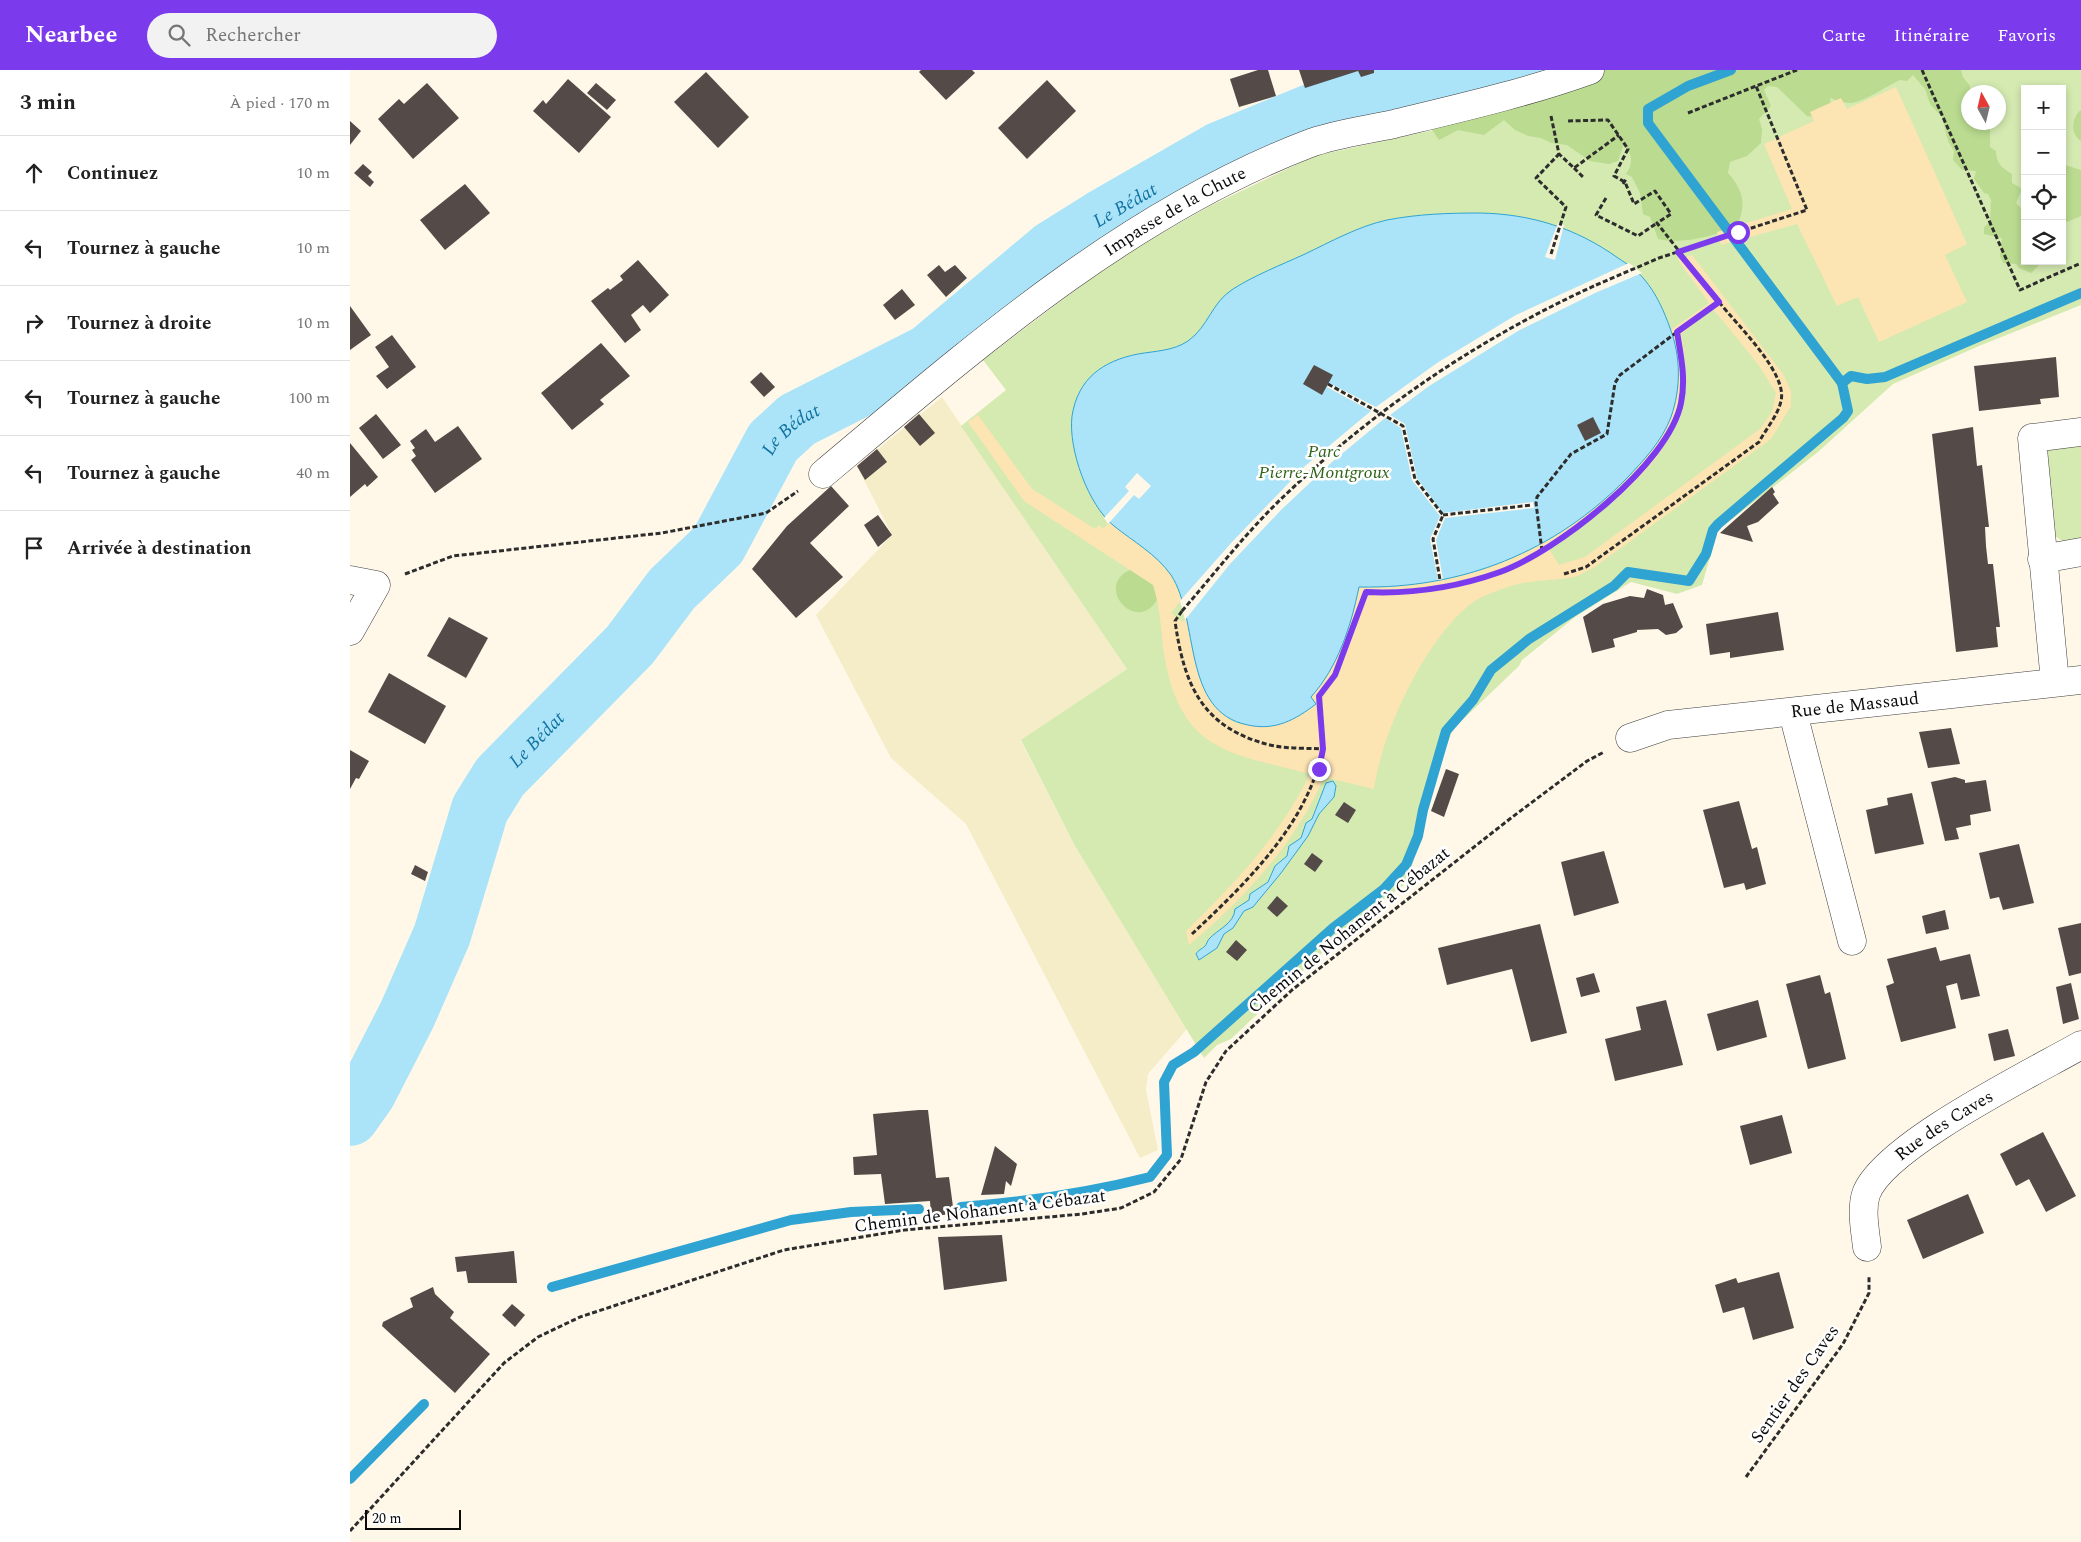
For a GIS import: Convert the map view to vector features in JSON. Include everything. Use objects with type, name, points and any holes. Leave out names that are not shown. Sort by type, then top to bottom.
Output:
[{"type":"street","name":"Impasse de la Chute","points":[[823,474],[937,379],[1074,273],[1160,215],[1239,174],[1310,143],[1513,95],[1547,86],[1590,70]]},
{"type":"street","points":[[2068,681],[2042,558],[2032,438],[2081,432]]},
{"type":"street","points":[[2042,558],[2081,552]]},
{"type":"street","points":[[350,630],[363,583]]},
{"type":"street","name":"Rue de Massaud","points":[[1630,738],[1668,726],[2068,681]]},
{"type":"street","points":[[1793,713],[1852,941]]},
{"type":"street","name":"Rue des Caves","points":[[1867,1247],[1864,1211],[1866,1194],[1878,1174],[1901,1153],[1932,1130],[2081,1045]]},
{"type":"path","points":[[1688,113],[1796,70]]},
{"type":"path","points":[[1922,70],[2020,290],[2081,263]]},
{"type":"path","points":[[1323,749],[1271,745],[1248,738],[1214,718],[1200,702],[1190,686],[1175,621],[1279,501],[1380,412],[1429,377],[1512,326],[1637,266],[1807,210],[1756,86]]},
{"type":"path","points":[[1551,116],[1559,154],[1584,178]]},
{"type":"path","points":[[1566,121],[1608,120],[1628,149],[1614,176],[1625,182],[1634,204],[1655,191],[1671,214],[1638,236],[1596,214],[1606,198]]},
{"type":"path","points":[[1574,168],[1619,135]]},
{"type":"path","points":[[1552,254],[1566,207],[1536,178],[1559,154]]},
{"type":"path","points":[[1564,574],[1586,567],[1759,442],[1782,400],[1782,384],[1773,369],[1656,223]]},
{"type":"path","points":[[1542,551],[1536,504],[1537,497],[1571,454],[1607,434],[1615,383],[1620,375],[1719,302]]},
{"type":"path","points":[[1192,934],[1259,867],[1311,789],[1323,749],[1319,696],[1335,675],[1366,592],[1394,593],[1445,586],[1500,572],[1542,551],[1615,497],[1663,441],[1674,422],[1683,387],[1683,367],[1677,332]]},
{"type":"path","points":[[1328,384],[1403,426],[1415,479],[1443,515]]},
{"type":"path","points":[[363,583],[453,556],[662,533],[766,512],[823,474]]},
{"type":"path","points":[[1443,515],[1532,505]]},
{"type":"path","points":[[1440,580],[1433,540],[1443,515]]},
{"type":"path","name":"Chemin de Nohanent à Cébazat","points":[[350,1531],[504,1363],[538,1337],[580,1317],[784,1250],[904,1230],[1082,1214],[1121,1208],[1154,1192],[1181,1159],[1206,1082],[1226,1051],[1292,990],[1510,818],[1587,761],[1630,738]]},
{"type":"path","name":"Sentier des Caves","points":[[1746,1476],[1843,1344],[1869,1293],[1867,1247]]},
{"type":"shaded area","points":[[942,397],[1127,669],[1021,741],[1075,846],[1187,1029],[1148,1074],[1146,1090],[1158,1150],[1140,1158],[966,824],[891,758],[816,615],[892,535],[857,466]]},
{"type":"green space","points":[[1449,70],[1961,70],[1963,77],[1969,85],[1961,85],[1961,130],[1990,130],[1990,147],[1996,151],[2000,165],[2012,174],[2012,183],[2021,188],[2016,203],[2021,208],[2021,265],[2039,265],[2031,273],[2019,268],[2016,264],[2003,263],[2000,256],[2002,238],[1984,234],[1984,227],[1990,222],[1991,200],[1974,179],[1976,171],[1962,170],[1953,160],[1954,151],[1948,141],[1942,117],[1930,104],[1925,89],[1913,75],[1907,81],[1900,80],[1855,102],[1850,103],[1830,98],[1831,108],[1818,117],[1807,116],[1777,87],[1768,86],[1764,90],[1771,106],[1759,119],[1762,129],[1761,143],[1747,156],[1730,162],[1728,173],[1738,187],[1742,200],[1741,213],[1736,229],[1678,241],[1658,239],[1650,217],[1643,214],[1640,193],[1632,177],[1626,174],[1631,159],[1624,144],[1618,161],[1609,164],[1590,161],[1567,145],[1551,143],[1541,138],[1528,136],[1515,130],[1504,120],[1484,135],[1458,130],[1439,140],[1415,104]]},
{"type":"green space","name":"Parc Pierre-Montgroux","points":[[1638,70],[2081,70],[2081,305],[1979,346],[1893,384],[1818,452],[1718,530],[1702,585],[1677,594],[1631,582],[1575,617],[1522,660],[1519,666],[1453,729],[1435,777],[1408,882],[1362,915],[1231,1039],[1217,1045],[1204,1058],[1075,846],[1021,740],[1127,669],[961,426],[1006,390],[983,360],[1119,257],[1210,206],[1314,156],[1466,123]]},
{"type":"green space","points":[[2081,110],[2081,141],[2077,138],[2073,126],[2075,117]]},
{"type":"green space","points":[[2066,165],[2081,170],[2081,216],[2067,222]]},
{"type":"green space","points":[[2081,442],[2081,539],[2064,542],[2053,535],[2048,452],[2050,445]]},
{"type":"green space","points":[[1140,567],[1161,592],[1152,607],[1141,612],[1130,610],[1122,604],[1116,594],[1117,583],[1124,573]]},
{"type":"sand","points":[[1896,87],[1967,244],[1945,255],[1967,302],[1879,342],[1858,297],[1837,306],[1797,224],[1721,245],[1717,232],[1792,209],[1764,144],[1814,121],[1810,112],[1841,98],[1847,109]]},
{"type":"sand","points":[[1692,255],[1783,374],[1791,391],[1791,406],[1771,439],[1586,572],[1572,577],[1513,585],[1495,591],[1468,606],[1451,622],[1435,643],[1407,690],[1395,716],[1378,766],[1374,789],[1324,777],[1299,825],[1266,869],[1229,909],[1189,945],[1186,931],[1255,858],[1285,818],[1310,774],[1234,753],[1215,744],[1198,731],[1184,714],[1173,691],[1165,660],[1156,594],[1153,585],[1024,501],[968,422],[978,415],[1032,489],[1095,529],[1099,525],[1103,529],[1110,522],[1159,561],[1171,575],[1182,599],[1171,613],[1183,622],[1187,618],[1192,646],[1202,679],[1209,695],[1228,718],[1240,724],[1285,721],[1303,713],[1316,704],[1311,697],[1326,675],[1340,645],[1352,614],[1359,587],[1432,582],[1461,576],[1503,562],[1532,549],[1588,514],[1613,493],[1636,469],[1655,445],[1670,419],[1677,398],[1678,363],[1671,330],[1709,303],[1678,260]],"holes":[[[1713,309],[1758,364],[1776,393],[1772,412],[1760,429],[1585,557],[1559,565],[1549,549],[1611,503],[1649,466],[1665,445],[1677,422],[1684,398],[1686,366],[1681,334]]]},
{"type":"water","points":[[1480,213],[1517,216],[1569,231],[1602,247],[1641,276],[1652,290],[1662,309],[1674,339],[1678,361],[1677,395],[1667,426],[1658,442],[1627,478],[1599,504],[1569,527],[1538,546],[1505,561],[1470,573],[1434,581],[1397,586],[1359,587],[1342,645],[1329,673],[1311,697],[1316,704],[1308,710],[1284,723],[1267,726],[1248,725],[1227,717],[1212,702],[1202,683],[1195,662],[1180,594],[1171,575],[1152,554],[1114,526],[1105,517],[1088,491],[1073,444],[1072,416],[1080,391],[1094,373],[1114,361],[1138,354],[1170,349],[1188,341],[1201,329],[1220,301],[1233,289],[1345,235],[1366,226],[1399,218],[1433,214]]},
{"type":"water","points":[[1333,781],[1336,786],[1334,797],[1319,814],[1308,836],[1281,873],[1253,907],[1244,911],[1233,928],[1224,934],[1217,948],[1199,960],[1197,952],[1232,919],[1235,909],[1249,900],[1250,894],[1268,882],[1275,866],[1287,856],[1289,846],[1301,838],[1306,823],[1312,819],[1326,783]]},
{"type":"pier","points":[[1558,223],[1564,225],[1555,260],[1545,257]]},
{"type":"pier","points":[[1629,263],[1642,273],[1595,293],[1518,331],[1429,386],[1390,415],[1405,424],[1417,478],[1443,513],[1533,502],[1534,508],[1445,518],[1436,540],[1443,579],[1438,580],[1430,539],[1440,516],[1412,480],[1401,428],[1385,418],[1332,462],[1281,510],[1230,564],[1185,620],[1180,601],[1232,542],[1305,466],[1371,411],[1327,387],[1329,383],[1376,407],[1437,363],[1516,315]]},
{"type":"pier","points":[[1137,473],[1151,486],[1139,499],[1134,495],[1108,524],[1104,518],[1129,491],[1125,487]]},
{"type":"building","points":[[921,70],[972,70],[975,73],[946,100],[919,72]]},
{"type":"building","points":[[1258,70],[1268,70],[1276,96],[1239,107],[1230,79]]},
{"type":"building","points":[[1299,70],[1374,70],[1374,73],[1361,77],[1358,71],[1305,88]]},
{"type":"building","points":[[706,72],[749,117],[718,148],[674,102]]},
{"type":"building","points":[[568,79],[611,117],[579,153],[533,111],[543,100],[546,104]]},
{"type":"building","points":[[1047,80],[1076,111],[1027,159],[998,128]]},
{"type":"building","points":[[427,83],[459,118],[413,159],[378,119],[399,99],[404,104]]},
{"type":"building","points":[[596,83],[616,100],[607,110],[587,93]]},
{"type":"building","points":[[350,121],[361,131],[350,145]]},
{"type":"building","points":[[363,164],[372,172],[368,176],[374,182],[370,187],[354,173]]},
{"type":"building","points":[[465,184],[490,213],[445,250],[420,220]]},
{"type":"building","points":[[638,260],[669,295],[650,313],[643,305],[631,315],[641,330],[625,343],[591,301],[608,288],[610,290],[623,280],[620,276]]},
{"type":"building","points":[[939,265],[945,272],[955,265],[967,278],[946,297],[927,275]]},
{"type":"building","points":[[902,289],[915,305],[895,320],[883,305]]},
{"type":"building","points":[[350,306],[371,335],[350,350]]},
{"type":"building","points":[[392,335],[416,367],[387,389],[376,376],[389,367],[375,347]]},
{"type":"building","points":[[601,343],[630,376],[600,400],[604,404],[572,430],[541,393]]},
{"type":"building","points":[[2056,357],[2059,397],[2040,399],[2041,404],[1979,411],[1974,366]]},
{"type":"building","points":[[1314,365],[1333,375],[1322,395],[1303,384]]},
{"type":"building","points":[[761,372],[775,387],[764,397],[750,382]]},
{"type":"building","points":[[376,414],[401,445],[383,459],[359,428]]},
{"type":"building","points":[[919,414],[935,433],[920,446],[904,427]]},
{"type":"building","points":[[1593,417],[1601,433],[1585,441],[1577,425]]},
{"type":"building","points":[[458,426],[482,459],[435,493],[411,460],[416,456],[412,450],[415,448],[410,441],[426,429],[435,442]]},
{"type":"building","points":[[1973,427],[1977,466],[1982,465],[1989,527],[1985,527],[1988,564],[1993,564],[2000,627],[1996,627],[1998,647],[1956,652],[1932,434]]},
{"type":"building","points":[[350,443],[378,477],[367,487],[365,484],[350,497]]},
{"type":"building","points":[[877,449],[887,462],[865,480],[857,466]]},
{"type":"building","points":[[831,486],[849,506],[810,543],[843,577],[796,618],[752,569],[787,526]]},
{"type":"building","points":[[1772,487],[1775,492],[1773,494],[1779,503],[1758,522],[1747,526],[1753,542],[1720,533]]},
{"type":"building","points":[[878,515],[892,535],[878,547],[864,525]]},
{"type":"building","points":[[1647,589],[1663,595],[1665,605],[1673,603],[1683,627],[1676,633],[1666,635],[1658,629],[1637,630],[1637,632],[1613,639],[1615,647],[1592,653],[1583,617],[1603,604],[1630,596],[1644,598]]},
{"type":"building","points":[[1778,612],[1784,650],[1730,658],[1730,652],[1710,655],[1706,624]]},
{"type":"building","points":[[449,617],[488,638],[466,678],[427,656]]},
{"type":"building","points":[[389,673],[446,706],[425,744],[368,712]]},
{"type":"building","points":[[1951,728],[1960,764],[1928,768],[1919,732]]},
{"type":"building","points":[[350,750],[369,761],[359,779],[356,778],[350,789]]},
{"type":"building","points":[[1446,769],[1459,774],[1444,817],[1431,811]]},
{"type":"building","points":[[1955,777],[1965,780],[1965,783],[1986,780],[1991,811],[1970,815],[1971,825],[1956,828],[1959,839],[1945,841],[1931,782]]},
{"type":"building","points":[[1912,793],[1924,844],[1875,854],[1866,810],[1888,805],[1887,798]]},
{"type":"building","points":[[1739,801],[1752,849],[1757,847],[1766,884],[1746,890],[1744,883],[1724,888],[1703,810]]},
{"type":"building","points":[[1344,802],[1356,810],[1348,823],[1335,815]]},
{"type":"building","points":[[2019,844],[2034,903],[2003,910],[1999,897],[1990,899],[1979,853]]},
{"type":"building","points":[[1604,851],[1619,903],[1574,916],[1561,862]]},
{"type":"building","points":[[1312,853],[1323,861],[1315,872],[1304,864]]},
{"type":"building","points":[[415,865],[428,872],[425,881],[411,874]]},
{"type":"building","points":[[1277,896],[1288,906],[1277,917],[1267,908]]},
{"type":"building","points":[[1945,910],[1949,929],[1926,934],[1922,916]]},
{"type":"building","points":[[2081,923],[2081,973],[2069,976],[2058,928]]},
{"type":"building","points":[[1540,924],[1567,1033],[1531,1042],[1512,969],[1447,985],[1438,948]]},
{"type":"building","points":[[1236,940],[1247,950],[1237,961],[1226,952]]},
{"type":"building","points":[[1936,947],[1940,961],[1970,954],[1980,996],[1961,1000],[1957,983],[1946,986],[1956,1028],[1901,1042],[1886,986],[1894,983],[1887,959]]},
{"type":"building","points":[[1594,973],[1600,992],[1581,997],[1576,978]]},
{"type":"building","points":[[1820,975],[1825,994],[1830,992],[1846,1059],[1808,1069],[1786,984]]},
{"type":"building","points":[[2071,983],[2079,1019],[2063,1024],[2056,987]]},
{"type":"building","points":[[1666,1000],[1683,1065],[1615,1081],[1605,1039],[1641,1030],[1636,1007]]},
{"type":"building","points":[[1758,1000],[1767,1037],[1717,1051],[1707,1014]]},
{"type":"building","points":[[2008,1029],[2015,1056],[1994,1061],[1988,1034]]},
{"type":"building","points":[[928,1110],[936,1178],[949,1177],[954,1214],[931,1216],[930,1201],[885,1204],[881,1174],[854,1175],[853,1157],[877,1155],[873,1114]]},
{"type":"building","points":[[1782,1115],[1792,1153],[1750,1165],[1740,1126]]},
{"type":"building","points":[[2043,1132],[2076,1196],[2046,1212],[2029,1179],[2016,1186],[2000,1154]]},
{"type":"building","points":[[995,1146],[1017,1164],[1011,1186],[1006,1181],[1004,1194],[981,1195]]},
{"type":"building","points":[[1968,1194],[1984,1233],[1923,1259],[1907,1220]]},
{"type":"building","points":[[1002,1235],[1007,1281],[944,1290],[938,1237]]},
{"type":"building","points":[[514,1251],[517,1283],[468,1283],[466,1271],[457,1272],[455,1257]]},
{"type":"building","points":[[1779,1272],[1794,1328],[1753,1340],[1744,1307],[1723,1313],[1715,1285],[1736,1278],[1738,1283]]},
{"type":"building","points":[[433,1287],[435,1294],[454,1312],[450,1318],[490,1354],[455,1393],[382,1326],[383,1322],[413,1307],[410,1298]]},
{"type":"building","points":[[512,1304],[525,1315],[515,1327],[502,1315]]},
{"type":"waterway","name":"Le Bédat","points":[[350,1117],[367,1093],[407,1015],[442,935],[480,809],[500,777],[630,645],[672,589],[718,545],[773,442],[797,420],[929,353],[1053,249],[1221,150],[1328,106],[1420,86],[1512,74],[1525,70]]},
{"type":"waterway","points":[[1731,70],[1688,86],[1648,109],[1648,123],[1842,383]]},
{"type":"waterway","points":[[961,1207],[1056,1196],[1150,1177],[1167,1155],[1164,1082],[1173,1065],[1194,1052],[1333,928],[1384,889],[1406,865],[1418,836],[1423,810],[1446,731],[1473,700],[1491,670],[1529,639],[1614,586],[1628,572],[1689,581],[1706,554],[1713,530],[1718,524],[1843,418],[1848,411],[1842,383],[1851,376],[1867,379],[1885,377],[2081,293]]},
{"type":"waterway","points":[[552,1287],[791,1220],[851,1212],[919,1209]]},
{"type":"waterway","points":[[350,1479],[424,1404]]},
{"type":"route","points":[[1319,769],[1323,749],[1319,696],[1335,675],[1366,592],[1394,593],[1445,586],[1500,572],[1542,551],[1615,497],[1641,469],[1663,441],[1674,422],[1683,387],[1683,367],[1677,332],[1719,302],[1678,252],[1738,232]]}]
